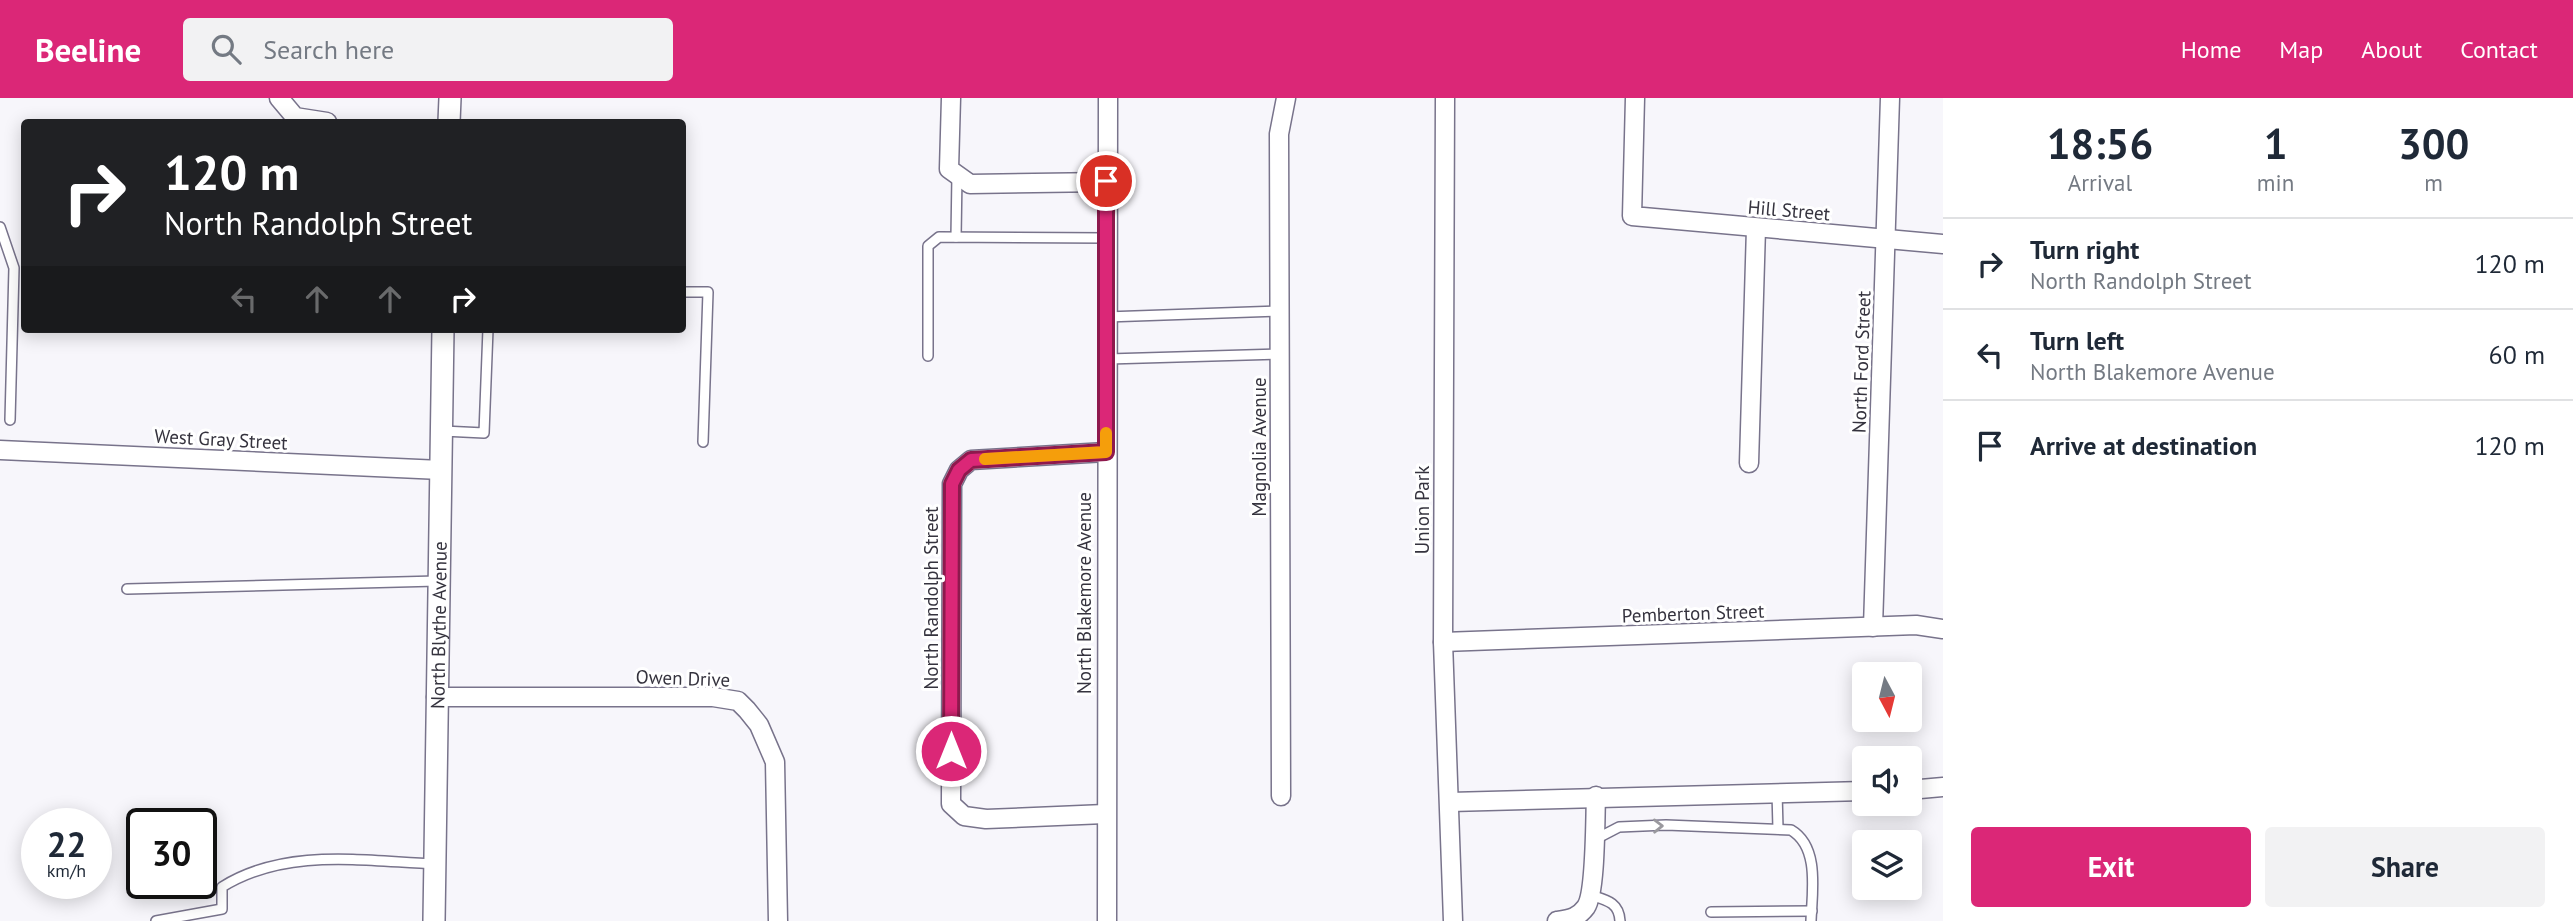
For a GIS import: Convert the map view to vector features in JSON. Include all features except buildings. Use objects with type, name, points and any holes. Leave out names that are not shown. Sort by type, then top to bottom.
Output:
[{"type":"street","points":[[279,98],[295,117],[308,119]]},
{"type":"street","points":[[449,119],[450,98]]},
{"type":"street","points":[[951,98],[947,154],[949,169],[970,184],[1106,181]]},
{"type":"street","name":"North Blakemore Avenue","points":[[1107,921],[1105,814],[1108,98]]},
{"type":"street","name":"Magnolia Avenue","points":[[1281,796],[1279,135],[1286,98]]},
{"type":"street","name":"Union Park","points":[[1444,98],[1443,642],[1453,921]]},
{"type":"street","name":"Hill Street","points":[[1635,98],[1632,216],[1943,244]]},
{"type":"street","name":"North Ford Street","points":[[1873,627],[1890,98]]},
{"type":"street","points":[[1749,463],[1756,228]]},
{"type":"street","name":"North Blythe Avenue","points":[[434,921],[437,581],[443,333]]},
{"type":"street","name":"West Gray Street","points":[[0,450],[441,470]]},
{"type":"street","name":"North Randolph Street","points":[[1105,814],[986,819],[964,816],[951,804],[951,762],[952,484],[959,470],[971,460],[1106,452]]},
{"type":"street","name":"Pemberton Street","points":[[1443,642],[1916,625],[1943,629]]},
{"type":"street","name":"Owen Drive","points":[[436,697],[713,697],[738,701],[759,724],[775,762],[778,921]]},
{"type":"street","points":[[1922,789],[1943,787]]},
{"type":"street","points":[[1450,802],[1852,791]]},
{"type":"street","points":[[1557,921],[1577,919],[1588,905],[1596,796]]},
{"type":"lane","points":[[956,237],[957,175]]},
{"type":"lane","points":[[0,227],[14,268],[10,420]]},
{"type":"lane","points":[[928,356],[928,246],[939,237],[1106,238]]},
{"type":"lane","points":[[686,292],[708,292],[703,442]]},
{"type":"lane","points":[[1106,317],[1279,311]]},
{"type":"lane","points":[[441,431],[484,433],[488,333]]},
{"type":"lane","points":[[1106,359],[1280,354]]},
{"type":"lane","points":[[127,589],[437,581]]},
{"type":"lane","points":[[1777,792],[1778,829]]},
{"type":"lane","points":[[1594,840],[1619,827],[1778,829],[1791,830],[1799,835],[1809,853],[1813,881],[1811,916],[1712,912]]},
{"type":"lane","points":[[156,921],[222,909],[222,887],[246,872],[309,859],[435,864]]},
{"type":"lane","points":[[1590,895],[1612,902],[1620,911],[1620,921]]},
{"type":"slow traffic","points":[[985,459],[1106,452],[1106,433]]},
{"type":"route","points":[[951,751],[952,484],[959,470],[971,460],[1106,452],[1106,181]]}]
